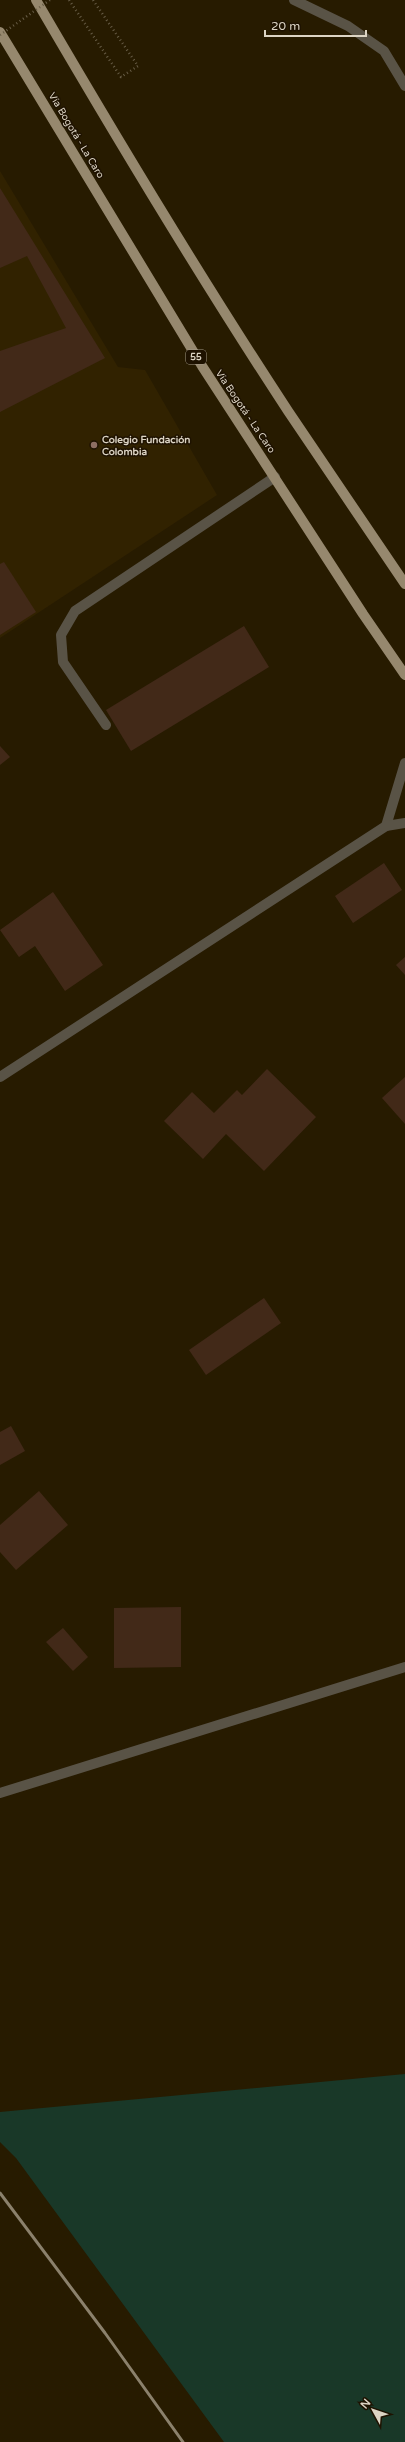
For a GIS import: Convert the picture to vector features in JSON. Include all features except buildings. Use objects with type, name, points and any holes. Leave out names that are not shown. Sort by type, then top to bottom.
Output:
[{"type":"main road","points":[[36,0],[98,107],[210,288],[288,411],[405,584]]},
{"type":"main road","name":"Vía Bogotá - La Caro","points":[[0,33],[202,366],[363,614],[405,675]]},
{"type":"street","points":[[294,0],[348,26],[384,51],[405,86]]},
{"type":"street","points":[[106,725],[63,662],[61,635],[75,611],[275,477]]},
{"type":"street","points":[[386,826],[405,763]]},
{"type":"street","points":[[0,1077],[386,826],[405,823]]},
{"type":"street","points":[[0,1793],[405,1667]]},
{"type":"path","points":[[0,33],[50,0]]},
{"type":"path","points":[[69,0],[121,77],[138,66],[93,0]]},
{"type":"shaded area","name":"Colegio Fundación Colombia","points":[[0,171],[118,367],[145,370],[217,495],[0,638]]},
{"type":"green space","points":[[405,2074],[405,2442],[224,2442],[16,2158],[0,2142],[0,2112]]},
{"type":"railway","points":[[0,2193],[105,2333],[183,2442]]},
{"type":"place","name":"Colegio Fundación Colombia","points":[[94,445]]}]
